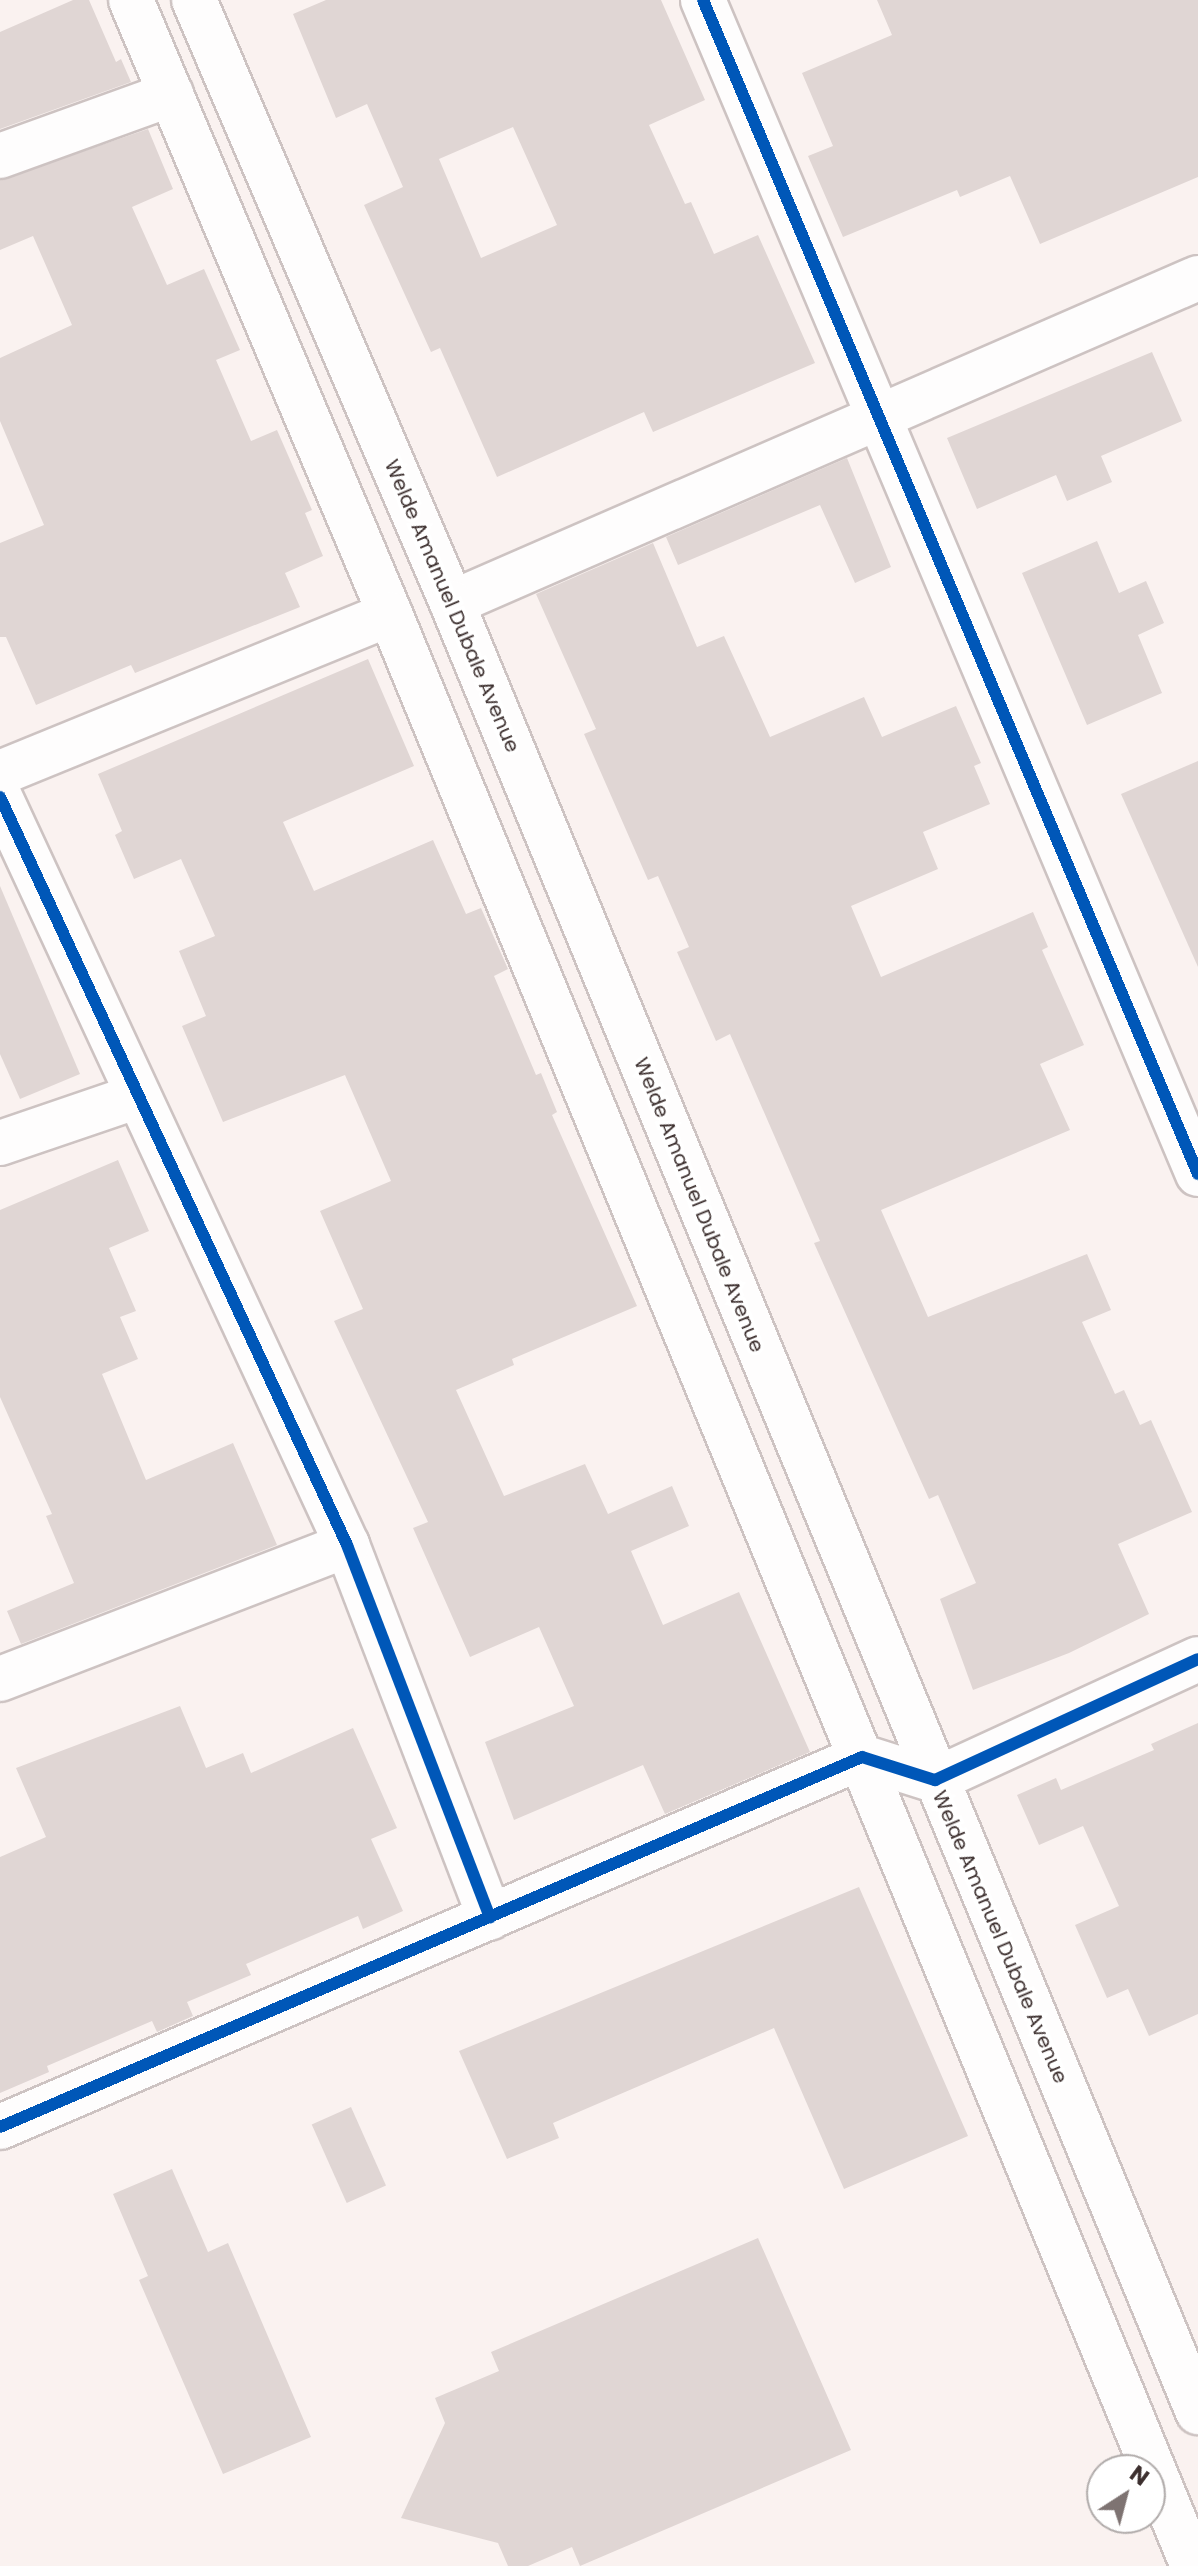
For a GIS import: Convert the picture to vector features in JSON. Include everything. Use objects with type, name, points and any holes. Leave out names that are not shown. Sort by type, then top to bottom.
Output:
[{"type":"street","points":[[131,0],[390,614],[1193,2566]]},
{"type":"street","name":"Welde Amanuel Dubale Avenue","points":[[194,0],[452,603],[1198,2412]]},
{"type":"street","points":[[703,0],[1198,1174]]},
{"type":"street","points":[[0,156],[171,94]]},
{"type":"street","points":[[452,603],[879,413],[1198,278]]},
{"type":"street","points":[[0,773],[390,614]]},
{"type":"street","points":[[0,797],[347,1545],[490,1917]]},
{"type":"street","points":[[0,1143],[138,1096]]},
{"type":"street","points":[[0,1679],[347,1545]]},
{"type":"street","points":[[0,2127],[862,1757],[935,1780],[1198,1659]]},
{"type":"building","points":[[73,0],[89,0],[116,62],[121,59],[131,82],[0,129],[0,32]]},
{"type":"building","points":[[326,0],[661,0],[705,100],[649,125],[685,204],[691,202],[714,254],[758,235],[815,363],[653,432],[644,412],[497,477],[440,348],[431,352],[364,205],[403,187],[367,104],[336,118],[293,14]],"holes":[[[513,127],[557,225],[481,258],[439,159]]]},
{"type":"building","points":[[877,0],[1198,0],[1198,177],[1040,244],[1010,176],[960,197],[957,190],[843,237],[808,156],[833,146],[802,73],[892,35]]},
{"type":"building","points":[[148,129],[173,189],[132,207],[167,285],[204,269],[240,350],[216,360],[251,441],[277,430],[312,510],[305,513],[323,556],[285,573],[300,607],[135,673],[131,665],[36,705],[6,637],[0,637],[0,543],[44,525],[0,421],[0,358],[72,325],[33,236],[0,250],[0,180]]},
{"type":"building","points":[[1152,352],[1182,421],[1101,456],[1112,482],[1067,501],[1056,475],[977,509],[947,438]]},
{"type":"building","points":[[847,458],[891,567],[855,583],[820,505],[678,565],[666,537]]},
{"type":"building","points":[[1097,541],[1119,593],[1146,581],[1164,623],[1138,635],[1162,693],[1087,725],[1022,573]]},
{"type":"building","points":[[653,543],[697,647],[724,636],[770,737],[864,697],[882,737],[956,706],[981,763],[974,766],[990,804],[923,832],[938,869],[851,906],[881,977],[1033,912],[1048,947],[1042,950],[1084,1045],[1040,1064],[1070,1130],[881,1210],[928,1317],[1087,1254],[1111,1310],[1082,1322],[1115,1394],[1124,1390],[1140,1425],[1151,1420],[1192,1512],[1118,1544],[1149,1614],[1069,1653],[973,1690],[940,1599],[976,1583],[938,1495],[929,1499],[814,1243],[820,1241],[730,1034],[716,1041],[677,952],[689,947],[658,876],[648,880],[584,734],[596,729],[536,594]]},
{"type":"building","points":[[368,659],[414,766],[283,822],[314,891],[433,840],[466,914],[481,908],[508,969],[494,976],[536,1075],[541,1073],[557,1112],[552,1115],[637,1306],[512,1359],[514,1365],[456,1390],[504,1496],[585,1464],[608,1514],[672,1486],[689,1526],[631,1551],[663,1625],[739,1592],[810,1752],[665,1814],[643,1765],[514,1820],[485,1742],[574,1706],[539,1627],[470,1657],[413,1528],[428,1522],[334,1321],[363,1309],[320,1211],[391,1181],[345,1075],[223,1122],[182,1026],[206,1016],[179,951],[215,936],[181,859],[134,879],[115,835],[122,831],[98,774]]},
{"type":"building","points":[[1198,761],[1198,967],[1121,794]]},
{"type":"building","points":[[0,886],[80,1074],[20,1099],[0,1054]]},
{"type":"building","points":[[118,1160],[149,1231],[109,1248],[136,1311],[120,1317],[138,1359],[102,1374],[146,1480],[233,1443],[277,1545],[21,1644],[7,1611],[74,1583],[46,1516],[52,1514],[0,1397],[0,1210]]},
{"type":"building","points":[[180,1706],[206,1768],[243,1753],[251,1773],[353,1728],[397,1828],[371,1839],[403,1911],[363,1929],[358,1916],[246,1964],[251,1975],[187,2002],[193,2016],[157,2032],[152,2021],[47,2066],[49,2072],[0,2093],[0,1857],[46,1837],[16,1768]]},
{"type":"building","points":[[1198,1723],[1198,2014],[1149,2036],[1128,1989],[1107,1998],[1075,1925],[1119,1906],[1083,1826],[1039,1845],[1017,1795],[1056,1778],[1061,1790],[1154,1750],[1151,1744]]},
{"type":"building","points":[[859,1887],[968,2136],[844,2189],[774,2028],[553,2123],[559,2138],[507,2159],[459,2051]]},
{"type":"building","points":[[351,2107],[386,2186],[347,2203],[312,2124]]},
{"type":"building","points":[[172,2169],[208,2252],[228,2243],[311,2437],[223,2474],[139,2280],[148,2276],[113,2194]]},
{"type":"building","points":[[758,2238],[851,2450],[580,2566],[572,2547],[528,2566],[508,2566],[498,2543],[401,2518],[445,2423],[435,2398],[499,2371],[491,2352]]},
{"type":"cycle path","points":[[703,0],[1198,1174]]},
{"type":"cycle path","points":[[0,797],[347,1545],[490,1917]]},
{"type":"cycle path","points":[[0,2127],[862,1757],[935,1780],[1198,1659]]}]
